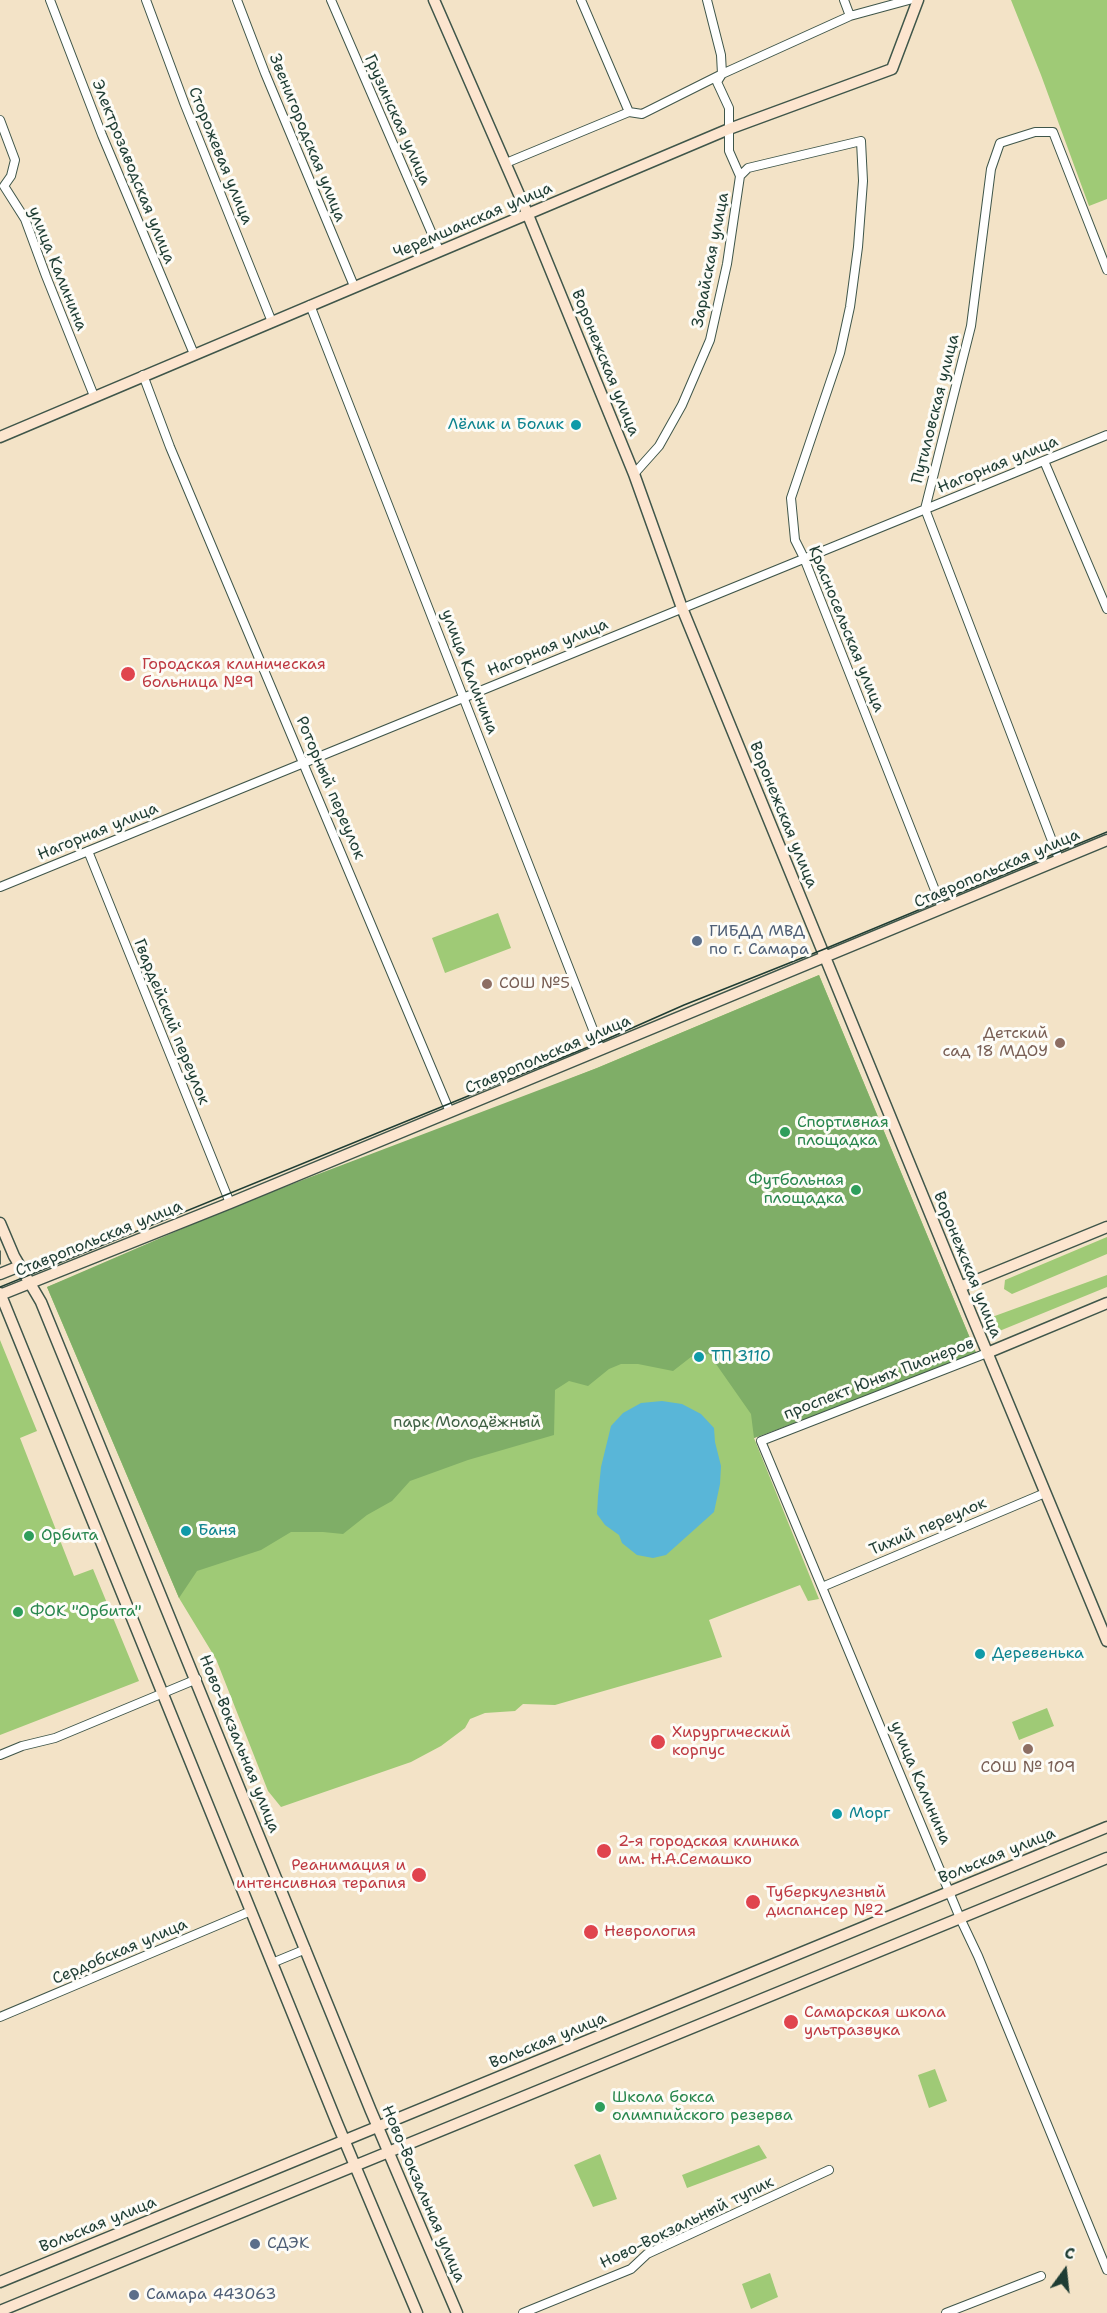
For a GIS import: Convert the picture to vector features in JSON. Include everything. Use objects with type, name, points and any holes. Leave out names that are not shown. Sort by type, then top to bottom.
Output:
[{"type":"main road","name":"Воронежская улица","points":[[434,0],[528,215],[634,474],[682,608],[1107,1641]]},
{"type":"main road","name":"Черемшанская улица","points":[[0,437],[729,129],[892,69],[918,0]]},
{"type":"main road","name":"Ставропольская улица","points":[[0,1294],[230,1203],[1107,840]]},
{"type":"main road","name":"Ново-Вокзальная улица","points":[[0,1223],[20,1266],[41,1302],[378,2126],[457,2313]]},
{"type":"main road","points":[[960,1287],[1107,1227]]},
{"type":"main road","name":"Ставропольская улица","points":[[0,1274],[20,1266]]},
{"type":"main road","points":[[0,1294],[417,2313]]},
{"type":"main road","name":"проспект Юных Пионеров","points":[[987,1353],[1107,1303]]},
{"type":"main road","name":"Вольская улица","points":[[0,2282],[1107,1827]]},
{"type":"main road","points":[[0,2310],[1107,1858]]},
{"type":"street","name":"Электрозаводская улица","points":[[50,0],[102,135],[194,354]]},
{"type":"street","name":"Сторожевая улица","points":[[146,0],[185,105],[272,322]]},
{"type":"street","name":"Звенигородская улица","points":[[237,0],[354,286]]},
{"type":"street","name":"Грузинская улица","points":[[331,0],[439,250]]},
{"type":"street","points":[[581,0],[629,112]]},
{"type":"street","points":[[707,0],[721,55],[722,74]]},
{"type":"street","points":[[844,0],[850,16]]},
{"type":"street","points":[[506,163],[629,112],[642,114],[722,74],[850,16],[909,0]]},
{"type":"street","name":"Зарайская улица","points":[[634,474],[659,446],[682,405],[710,340],[727,264],[740,176],[729,151],[729,108],[717,82],[722,74]]},
{"type":"street","name":"улица Калинина","points":[[0,120],[15,160],[11,176],[4,186],[25,219],[94,396]]},
{"type":"street","name":"Путиловская улица","points":[[1059,859],[925,509],[933,470],[971,327],[991,169],[1000,143],[1035,132],[1053,132],[1107,270]]},
{"type":"street","name":"Красносельская улица","points":[[740,176],[748,168],[861,141],[863,181],[850,307],[840,353],[791,498],[795,540],[942,908]]},
{"type":"street","name":"улица Калинина","points":[[310,305],[601,1050]]},
{"type":"street","name":"Роторный переулок","points":[[143,375],[170,447],[450,1112]]},
{"type":"street","name":"Нагорная улица","points":[[0,887],[1107,435]]},
{"type":"street","points":[[1044,461],[1107,609]]},
{"type":"street","name":"Гвардейский переулок","points":[[88,851],[230,1203]]},
{"type":"street","name":"проспект Юных Пионеров","points":[[761,1441],[987,1353]]},
{"type":"street","name":"улица Калинина","points":[[761,1441],[960,1918],[1021,2058],[1107,2270]]},
{"type":"street","name":"Тихий переулок","points":[[822,1587],[1045,1492]]},
{"type":"street","points":[[0,1755],[22,1746],[55,1738],[197,1679]]},
{"type":"street","name":"Сердобская улица","points":[[0,2017],[251,1911]]},
{"type":"street","points":[[272,1963],[306,1949]]},
{"type":"street","name":"Ново-Вокзальный тупик","points":[[523,2313],[631,2269],[647,2254],[829,2170]]},
{"type":"street","points":[[946,2313],[1041,2276]]},
{"type":"green space","points":[[1011,0],[1107,0],[1107,199],[1089,206]]},
{"type":"green space","points":[[498,913],[511,948],[445,973],[432,938]]},
{"type":"green space","name":"парк Молодёжный","points":[[819,975],[977,1355],[754,1438],[819,1599],[808,1601],[800,1585],[709,1620],[722,1657],[555,1705],[523,1704],[515,1711],[485,1713],[470,1719],[465,1728],[441,1746],[411,1762],[281,1807],[268,1791],[216,1659],[179,1598],[47,1287],[597,1068]]},
{"type":"green space","name":"парк Молодёжный","points":[[819,975],[977,1355],[754,1438],[751,1414],[709,1354],[691,1357],[673,1371],[638,1364],[621,1364],[609,1369],[588,1386],[569,1381],[555,1390],[554,1435],[468,1460],[410,1481],[392,1501],[367,1515],[343,1534],[291,1532],[261,1550],[197,1571],[179,1598],[47,1287],[237,1205],[597,1068]]},
{"type":"green space","points":[[1107,1237],[1107,1254],[1012,1294],[1004,1289],[1005,1280]]},
{"type":"green space","points":[[1107,1275],[1107,1287],[992,1334],[986,1327],[992,1317]]},
{"type":"green space","name":"Орбита","points":[[0,1340],[37,1431],[20,1438],[74,1576],[93,1569],[139,1681],[0,1735]]},
{"type":"green space","points":[[1047,1708],[1054,1726],[1019,1740],[1012,1722]]},
{"type":"green space","points":[[935,2069],[947,2101],[929,2108],[918,2075]]},
{"type":"green space","points":[[759,2145],[767,2158],[687,2188],[682,2175]]},
{"type":"green space","points":[[600,2154],[617,2199],[593,2207],[574,2165]]},
{"type":"green space","points":[[770,2273],[778,2297],[751,2309],[742,2284]]},
{"type":"water","points":[[662,1401],[682,1404],[701,1414],[714,1428],[721,1466],[720,1484],[714,1512],[666,1555],[653,1558],[637,1555],[622,1543],[619,1535],[605,1525],[597,1514],[598,1496],[601,1467],[611,1426],[623,1413],[641,1403]]},
{"type":"tram line","points":[[0,1287],[1107,832]]},
{"type":"tram line","points":[[0,1251],[0,1264]]},
{"type":"place","name":"Лёлик и Болик","points":[[576,425]]},
{"type":"place","name":"Городская клиническая больница №9","points":[[128,674]]},
{"type":"place","name":"ГИБДД МВД по г. Самара","points":[[697,941]]},
{"type":"place","name":"СОШ №5","points":[[487,984]]},
{"type":"place","name":"Детский сад 18 МДОУ","points":[[1060,1043]]},
{"type":"place","name":"Спортивная площадка","points":[[785,1132]]},
{"type":"place","name":"Футбольная площадка","points":[[856,1190]]},
{"type":"place","name":"ТП 3110","points":[[699,1357]]},
{"type":"place","name":"Баня","points":[[186,1531]]},
{"type":"place","name":"Орбита","points":[[29,1536]]},
{"type":"place","name":"ФОК \"Орбита\"","points":[[18,1612]]},
{"type":"place","name":"Деревенька","points":[[980,1654]]},
{"type":"place","name":"Хирургический корпус","points":[[658,1742]]},
{"type":"place","name":"СОШ № 109","points":[[1028,1749]]},
{"type":"place","name":"Морг","points":[[837,1814]]},
{"type":"place","name":"2-я городская клиника им. Н.А.Семашко","points":[[604,1851]]},
{"type":"place","name":"Реанимация и интенсивная терапия","points":[[419,1875]]},
{"type":"place","name":"Туберкулезный диспансер №2","points":[[753,1902]]},
{"type":"place","name":"Неврология","points":[[591,1932]]},
{"type":"place","name":"Самарская школа ультразвука","points":[[791,2022]]},
{"type":"place","name":"Школа бокса олимпийского резерва","points":[[600,2107]]},
{"type":"place","name":"СДЭК","points":[[255,2244]]},
{"type":"place","name":"Самара 443063","points":[[134,2295]]}]
